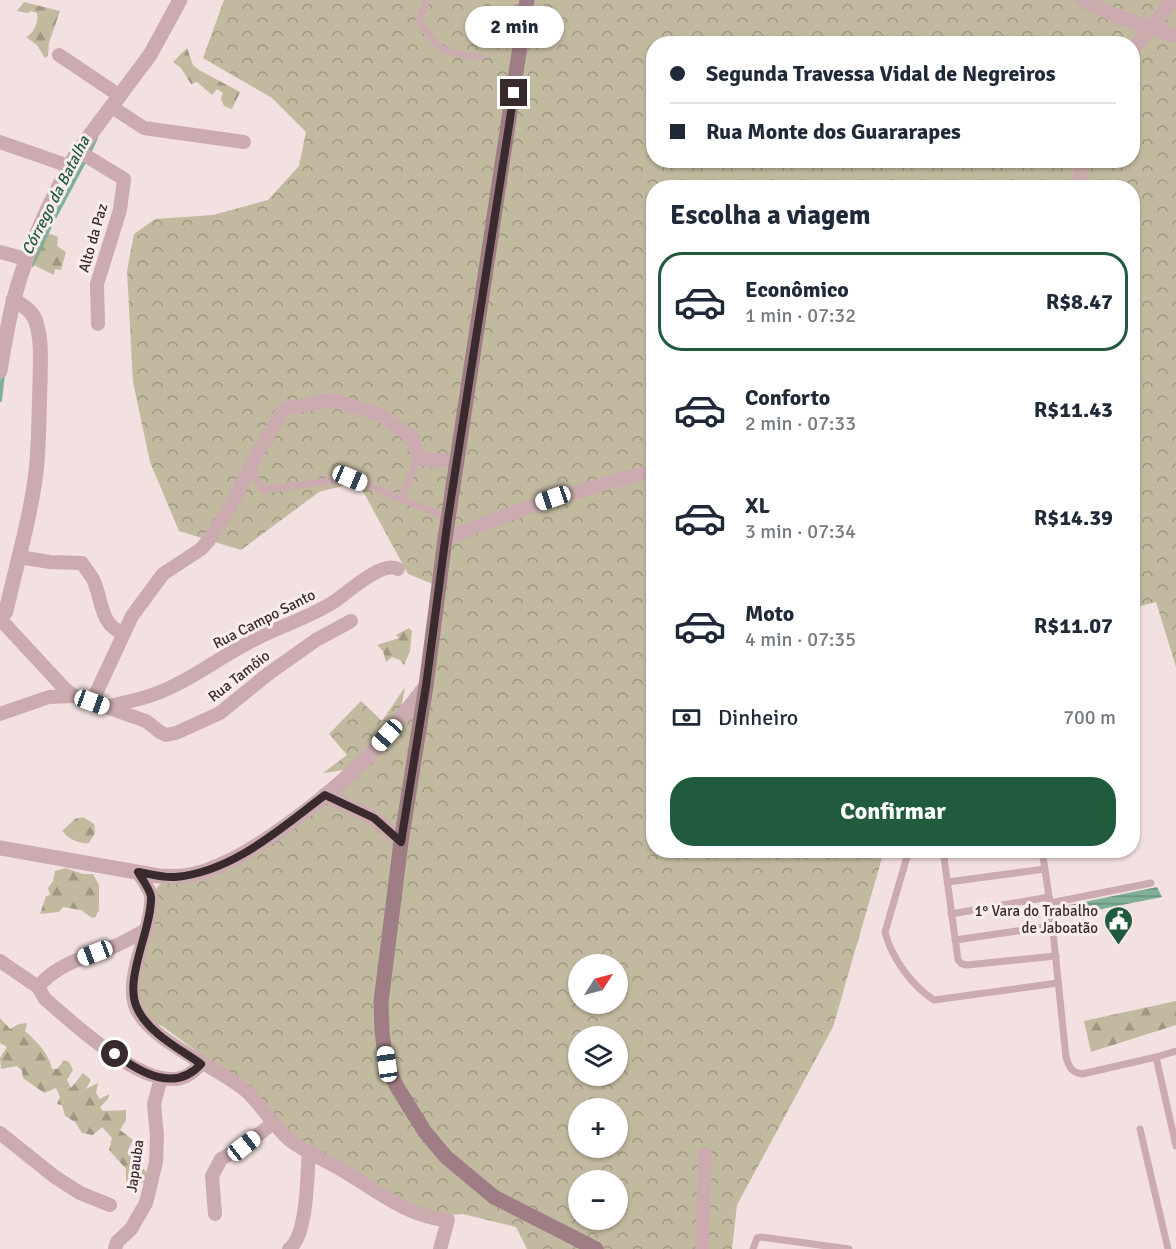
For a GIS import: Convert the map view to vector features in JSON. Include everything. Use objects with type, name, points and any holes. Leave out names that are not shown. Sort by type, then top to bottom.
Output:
[{"type":"main road","points":[[527,0],[448,518],[426,686],[401,842],[381,1002],[387,1064],[397,1087],[425,1132],[446,1157],[467,1176],[508,1206],[596,1249]]},
{"type":"street","points":[[0,371],[13,300],[26,259],[69,166],[150,55],[180,0]]},
{"type":"street","points":[[1082,0],[1111,14],[1176,36]]},
{"type":"street","points":[[1140,41],[1173,0]]},
{"type":"street","points":[[59,55],[144,128],[244,142]]},
{"type":"street","points":[[0,142],[69,166]]},
{"type":"street","name":"Alto da Paz","points":[[78,151],[124,179],[120,210],[97,284],[98,324]]},
{"type":"street","points":[[0,252],[26,259]]},
{"type":"street","points":[[0,620],[6,611],[30,509],[37,464],[39,419],[38,333],[34,316],[23,305],[13,300]]},
{"type":"street","points":[[99,704],[132,616],[163,574],[201,549],[209,540],[229,509],[250,466],[284,409],[333,400],[381,415],[413,438],[417,459],[457,461]]},
{"type":"street","points":[[445,540],[501,516],[553,498],[646,473]]},
{"type":"street","points":[[20,550],[50,562],[82,563],[93,579],[103,613],[116,631],[124,633]]},
{"type":"street","name":"Rua Campo Santo","points":[[99,704],[154,695],[193,676],[249,642],[315,613],[372,574],[388,566],[398,569]]},
{"type":"street","name":"Rua Tamôio","points":[[0,620],[74,696],[146,721],[166,735],[176,733],[220,713],[297,653],[351,621]]},
{"type":"street","points":[[0,848],[173,877],[202,873],[261,843],[325,795],[369,755],[426,686]]},
{"type":"street","points":[[0,714],[49,697],[74,696]]},
{"type":"street","points":[[325,795],[374,818],[401,842]]},
{"type":"street","points":[[138,872],[151,895],[134,983],[136,1008],[147,1022],[163,1037],[201,1064],[245,1090],[293,1143],[376,1192],[408,1208],[429,1217],[448,1220],[440,1249]]},
{"type":"street","points":[[38,987],[61,967],[118,945],[146,930]]},
{"type":"street","points":[[0,961],[38,987],[45,999],[129,1065],[161,1078],[174,1079],[194,1072],[201,1064]]},
{"type":"street","name":"Japauba","points":[[115,1249],[117,1242],[131,1229],[146,1203],[156,1162],[157,1136],[154,1104],[161,1078]]},
{"type":"street","points":[[215,1214],[212,1176],[221,1159],[244,1146],[273,1123]]},
{"type":"street","points":[[0,1133],[55,1177],[80,1193],[110,1205]]},
{"type":"street","points":[[294,1248],[301,1232],[309,1151]]},
{"type":"street","points":[[702,1249],[705,1155]]},
{"type":"lane","points":[[427,0],[419,20],[431,40],[449,54],[481,57]]},
{"type":"lane","points":[[401,498],[417,459]]},
{"type":"lane","points":[[250,466],[263,490],[350,478],[448,518]]},
{"type":"lane","points":[[907,858],[885,932],[887,942],[903,969],[927,996],[934,1000],[1058,983]]},
{"type":"lane","points":[[945,858],[958,960],[962,964],[1056,956]]},
{"type":"lane","points":[[1043,858],[1069,1068],[1075,1073],[1082,1074],[1176,1051]]},
{"type":"lane","points":[[948,882],[1045,869]]},
{"type":"lane","points":[[951,914],[1151,883]]},
{"type":"lane","points":[[955,940],[1052,926]]},
{"type":"lane","points":[[1156,1057],[1176,1146]]},
{"type":"lane","points":[[1140,1129],[1168,1249]]},
{"type":"lane","points":[[753,1249],[757,1238],[761,1237],[849,1249]]},
{"type":"green space","points":[[224,0],[1176,0],[1176,667],[1156,602],[1140,606],[1140,180],[646,180],[646,858],[882,858],[833,1027],[737,1205],[732,1249],[527,1249],[516,1227],[463,1214],[450,1215],[431,1212],[387,1193],[332,1162],[316,1148],[293,1136],[264,1112],[245,1081],[211,1064],[162,1026],[148,1022],[135,988],[151,895],[170,872],[203,864],[239,849],[281,824],[344,770],[323,773],[347,755],[329,734],[361,701],[382,721],[405,687],[399,720],[426,686],[438,586],[408,574],[358,482],[319,492],[241,550],[179,531],[150,462],[133,382],[127,271],[134,234],[155,219],[213,215],[268,200],[299,166],[306,132],[272,98],[203,58]]},
{"type":"green space","points":[[24,2],[60,11],[49,43],[48,56],[45,58],[37,45],[26,37],[34,30],[37,13],[17,11]]},
{"type":"green space","points":[[187,48],[193,65],[199,70],[240,92],[232,109],[224,106],[221,99],[223,93],[217,89],[212,95],[197,82],[191,84],[181,68],[173,62]]},
{"type":"green space","points":[[44,232],[58,237],[57,246],[66,252],[61,270],[55,269],[54,275],[30,263]]},
{"type":"green space","points":[[409,628],[412,631],[410,651],[404,665],[400,660],[392,657],[386,662],[383,651],[377,645],[399,638],[396,635]]},
{"type":"green space","points":[[83,817],[94,824],[95,833],[89,843],[74,840],[62,831],[75,819]]},
{"type":"green space","points":[[66,868],[83,874],[93,874],[99,885],[99,911],[96,917],[92,918],[81,910],[63,907],[59,912],[40,914],[46,896],[50,895],[48,888],[53,881],[55,871]]},
{"type":"green space","points":[[1176,1001],[1176,1025],[1091,1052],[1084,1021]]},
{"type":"green space","points":[[0,1018],[10,1029],[27,1023],[25,1031],[45,1052],[52,1069],[57,1069],[64,1060],[69,1062],[73,1070],[67,1080],[71,1088],[83,1073],[91,1080],[86,1089],[98,1083],[96,1093],[100,1099],[109,1094],[108,1099],[100,1107],[103,1111],[126,1110],[126,1120],[120,1130],[133,1140],[128,1150],[147,1173],[148,1183],[126,1181],[126,1169],[109,1150],[112,1138],[102,1127],[93,1135],[82,1133],[75,1122],[65,1116],[62,1105],[57,1104],[60,1097],[56,1088],[44,1093],[23,1078],[22,1071],[17,1066],[1,1069],[0,1058],[7,1047],[0,1043]]},
{"type":"shaded area","points":[[1157,887],[1162,897],[1062,917],[1060,907]]},
{"type":"waterway","name":"Córrego da Batalha","points":[[89,153],[96,138]]},
{"type":"waterway","name":"Córrego da Batalha","points":[[32,265],[85,160]]},
{"type":"waterway","name":"Córrego da Batalha","points":[[0,400],[3,374]]},
{"type":"place","name":"1° Vara do Trabalho de Jaboatão","points":[[1119,946]]},
{"type":"route","points":[[115,1054],[129,1065],[161,1078],[184,1077],[194,1072],[201,1064],[163,1037],[136,1008],[134,983],[151,895],[138,872],[173,877],[202,873],[261,843],[325,795],[374,818],[387,827],[401,842],[426,686],[448,518],[514,93]]}]
